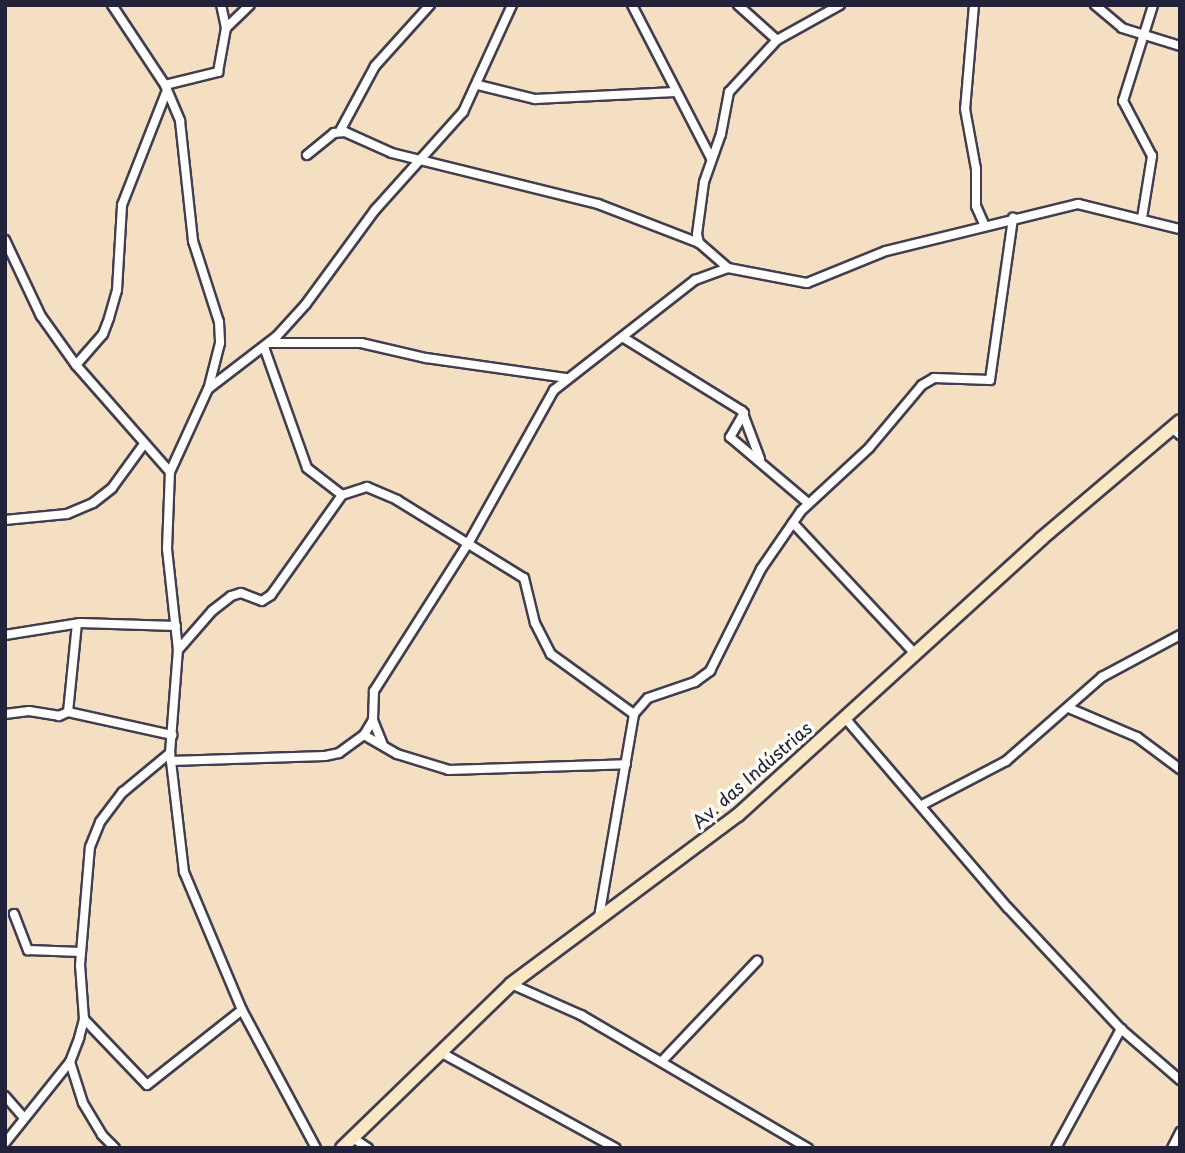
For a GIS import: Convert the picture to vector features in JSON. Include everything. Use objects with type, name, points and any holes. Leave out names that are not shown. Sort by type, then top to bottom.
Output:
[{"type":"street","points":[[112,5],[166,88],[183,135],[193,241],[219,323],[220,343],[208,389],[170,472],[167,549],[178,650],[170,757],[184,872],[242,1010],[316,1148]]},
{"type":"street","points":[[166,88],[215,76],[224,55],[226,28],[221,5]]},
{"type":"street","points":[[226,28],[250,5]]},
{"type":"street","points":[[307,155],[340,131],[375,66],[430,5]]},
{"type":"street","points":[[208,389],[267,345],[306,304],[375,210],[426,159],[478,85],[512,5]]},
{"type":"street","points":[[632,5],[711,158]]},
{"type":"street","points":[[738,5],[777,40]]},
{"type":"street","points":[[699,243],[698,216],[711,158],[733,83],[777,40],[840,5]]},
{"type":"street","points":[[974,5],[965,109],[976,169],[976,206],[985,226]]},
{"type":"street","points":[[1095,5],[1122,29],[1180,46]]},
{"type":"street","points":[[1142,218],[1152,156],[1123,101],[1132,64],[1145,37],[1153,5]]},
{"type":"street","points":[[478,85],[535,99],[675,92]]},
{"type":"street","points":[[76,365],[103,334],[109,318],[120,265],[121,205],[166,88]]},
{"type":"street","points":[[340,131],[392,153],[426,159],[598,204],[699,243],[728,268],[797,285],[886,251],[1079,204],[1180,229]]},
{"type":"street","points":[[599,917],[634,714],[648,698],[695,682],[710,671],[747,593],[808,503],[869,448],[928,381],[990,380],[1013,218]]},
{"type":"street","points":[[5,240],[36,307],[76,365],[170,472]]},
{"type":"street","points":[[383,745],[373,720],[373,691],[469,542],[554,390],[695,280],[728,268]]},
{"type":"street","points":[[624,338],[682,370],[744,413],[760,459]]},
{"type":"street","points":[[267,345],[361,343],[426,358],[566,378]]},
{"type":"street","points":[[267,345],[306,466],[342,495]]},
{"type":"street","points":[[744,413],[730,437],[760,459],[808,503]]},
{"type":"street","name":"Av. das Indústrias","points":[[342,1148],[511,984],[738,816],[915,654],[1177,428]]},
{"type":"street","points":[[5,520],[67,514],[93,503],[112,488],[144,444]]},
{"type":"street","points":[[178,650],[212,611],[232,596],[241,593],[262,601],[271,595],[342,495],[367,487],[469,542],[527,580],[535,623],[551,654],[634,714]]},
{"type":"street","points":[[793,523],[915,654]]},
{"type":"street","points":[[5,635],[77,624],[176,626]]},
{"type":"street","points":[[68,712],[77,624]]},
{"type":"street","points":[[922,805],[1006,761],[1070,709],[1102,677],[1180,635]]},
{"type":"street","points":[[1070,709],[1137,737],[1180,769]]},
{"type":"street","points":[[5,714],[29,711],[59,716],[68,712],[172,735]]},
{"type":"street","points":[[845,718],[922,805],[987,885],[1121,1029],[1180,1080]]},
{"type":"street","points":[[5,1143],[69,1062],[84,1019],[81,952],[90,847],[100,822],[123,792],[170,757],[325,757],[339,753],[364,735],[373,720]]},
{"type":"street","points":[[364,735],[413,760],[457,771],[626,764]]},
{"type":"street","points":[[14,914],[28,950],[81,952]]},
{"type":"street","points":[[663,1060],[757,961]]},
{"type":"street","points":[[511,984],[581,1014],[808,1148]]},
{"type":"street","points":[[84,1019],[147,1085],[242,1010]]},
{"type":"street","points":[[1056,1148],[1121,1029]]},
{"type":"street","points":[[440,1052],[615,1148]]},
{"type":"street","points":[[69,1062],[83,1102],[102,1135],[115,1148]]},
{"type":"street","points":[[5,1096],[23,1117]]},
{"type":"street","points":[[1172,1148],[1180,1132]]},
{"type":"street","points":[[353,1138],[368,1148]]}]
